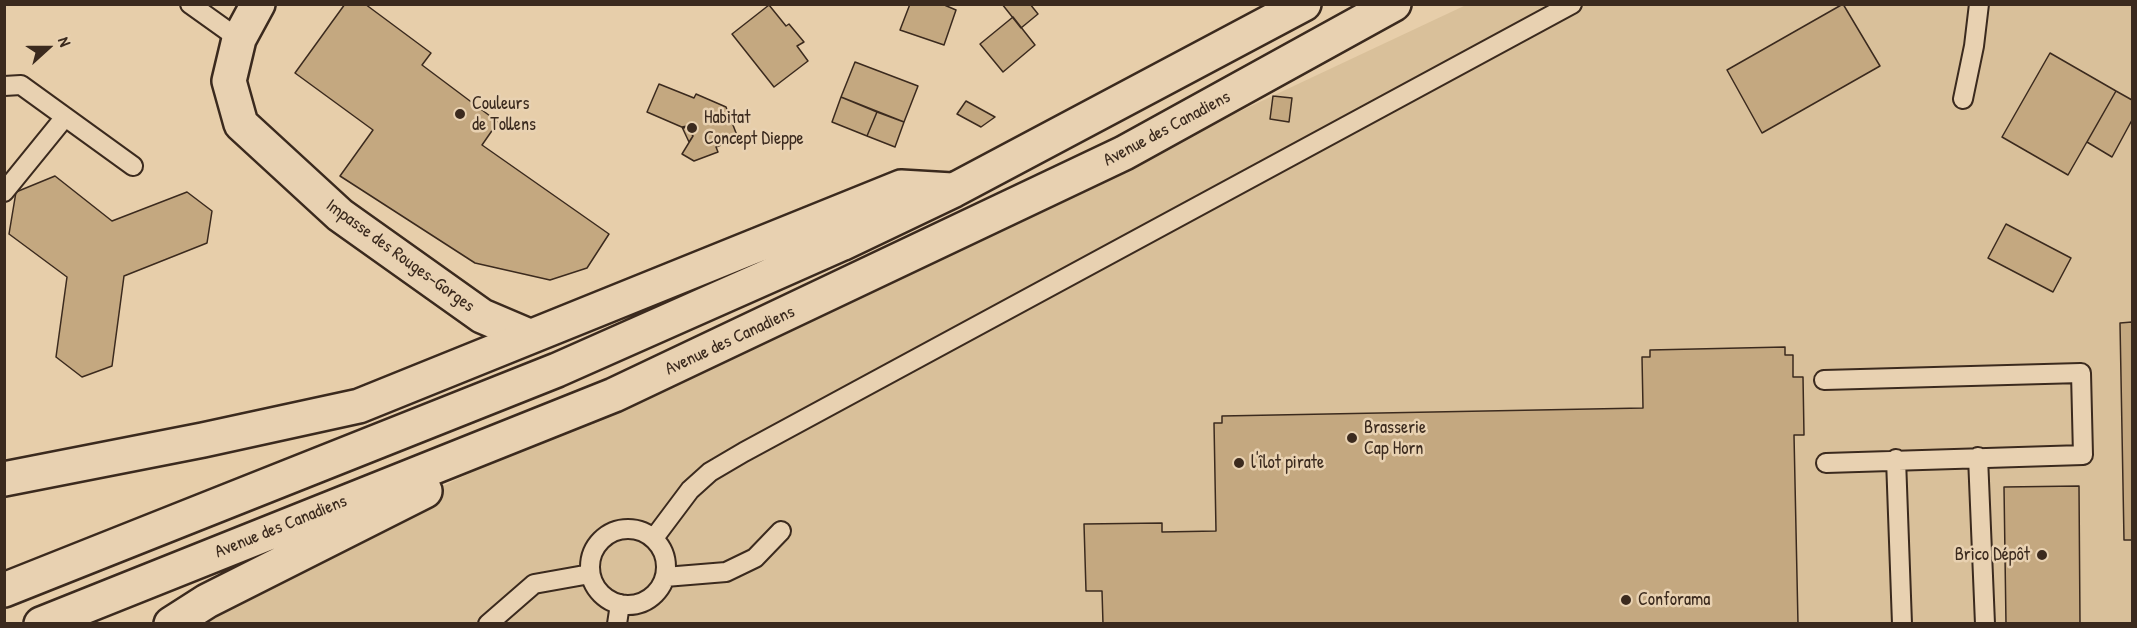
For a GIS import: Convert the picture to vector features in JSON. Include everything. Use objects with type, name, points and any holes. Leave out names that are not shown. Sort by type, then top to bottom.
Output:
[{"type":"main road","name":"Impasse des Rouges-Gorges","points":[[258,4],[238,39],[229,81],[241,124],[340,215],[482,316],[529,336]]},
{"type":"main road","points":[[4,590],[218,507],[557,370],[841,244],[954,190],[1304,4]]},
{"type":"main road","name":"Avenue des Canadiens","points":[[41,624],[614,395],[1124,153],[1394,4]]},
{"type":"main road","points":[[4,479],[359,406],[901,187],[954,190]]},
{"type":"main road","points":[[171,624],[207,601],[614,395]]},
{"type":"lane","points":[[189,4],[238,39]]},
{"type":"lane","points":[[654,538],[690,490],[710,472],[744,452],[1572,4]]},
{"type":"lane","points":[[1963,99],[1974,46],[1979,4]]},
{"type":"lane","points":[[4,86],[21,85],[134,166]]},
{"type":"lane","points":[[4,192],[65,117]]},
{"type":"lane","points":[[1824,380],[2081,373],[2083,455],[1896,459],[1826,463]]},
{"type":"lane","points":[[1978,457],[1984,624]]},
{"type":"lane","points":[[1896,459],[1902,624]]},
{"type":"lane","points":[[632,528],[654,538],[664,553],[665,577],[659,590],[648,599],[635,604],[620,604],[601,594],[590,574],[593,550],[610,533],[632,528]]},
{"type":"lane","points":[[665,577],[726,572],[755,558],[781,531]]},
{"type":"lane","points":[[488,624],[534,584],[590,574]]},
{"type":"lane","points":[[617,624],[620,604]]},
{"type":"shaded area","points":[[1466,5],[2132,5],[2132,623],[149,624]]},
{"type":"building","points":[[345,4],[365,4],[431,53],[422,65],[498,122],[482,145],[609,234],[587,268],[550,280],[475,263],[340,176],[373,130],[295,73]]},
{"type":"building","points":[[910,4],[942,4],[956,10],[944,45],[900,30]]},
{"type":"building","points":[[1002,4],[1030,4],[1038,14],[1021,28]]},
{"type":"building","points":[[1843,4],[1880,66],[1762,133],[1727,70]]},
{"type":"building","points":[[769,5],[786,26],[789,24],[804,42],[797,46],[808,61],[774,87],[732,34]]},
{"type":"building","points":[[1013,17],[1035,45],[1003,72],[980,44]]},
{"type":"building","points":[[2050,53],[2116,91],[2068,175],[2002,137]]},
{"type":"building","points":[[855,62],[918,86],[904,122],[841,97]]},
{"type":"building","points":[[659,84],[694,98],[696,94],[726,107],[738,138],[716,147],[718,152],[694,161],[682,154],[693,136],[687,126],[684,128],[647,112]]},
{"type":"building","points":[[2116,91],[2132,100],[2132,120],[2112,157],[2087,142]]},
{"type":"building","points":[[1273,96],[1292,98],[1289,122],[1270,119]]},
{"type":"building","points":[[841,97],[877,112],[867,136],[832,122]]},
{"type":"building","points":[[966,101],[995,117],[981,127],[957,114]]},
{"type":"building","points":[[877,112],[904,122],[895,147],[867,136]]},
{"type":"building","points":[[687,126],[693,136],[689,142],[682,127]]},
{"type":"building","points":[[55,176],[112,221],[187,192],[212,211],[207,243],[124,276],[112,366],[82,377],[56,357],[67,277],[9,234],[16,192]]},
{"type":"building","points":[[2006,224],[2071,258],[2053,292],[1988,258]]},
{"type":"building","points":[[2132,322],[2132,540],[2124,540],[2120,323]]},
{"type":"building","points":[[1785,347],[1785,355],[1793,355],[1793,377],[1803,377],[1804,435],[1794,435],[1798,624],[1103,624],[1102,591],[1086,591],[1084,524],[1162,523],[1162,532],[1216,531],[1214,423],[1222,423],[1222,416],[1643,408],[1642,357],[1650,357],[1650,350]]},
{"type":"building","name":"Brico Dépôt","points":[[2079,486],[2080,624],[2006,624],[2004,487]]},
{"type":"place","name":"Couleurs de Tollens","points":[[460,114]]},
{"type":"place","name":"Habitat Concept Dieppe","points":[[692,128]]},
{"type":"place","name":"Brasserie Cap Horn","points":[[1352,438]]},
{"type":"place","name":"l'îlot pirate","points":[[1239,463]]},
{"type":"place","name":"Brico Dépôt","points":[[2042,555]]},
{"type":"place","name":"Conforama","points":[[1626,600]]}]
